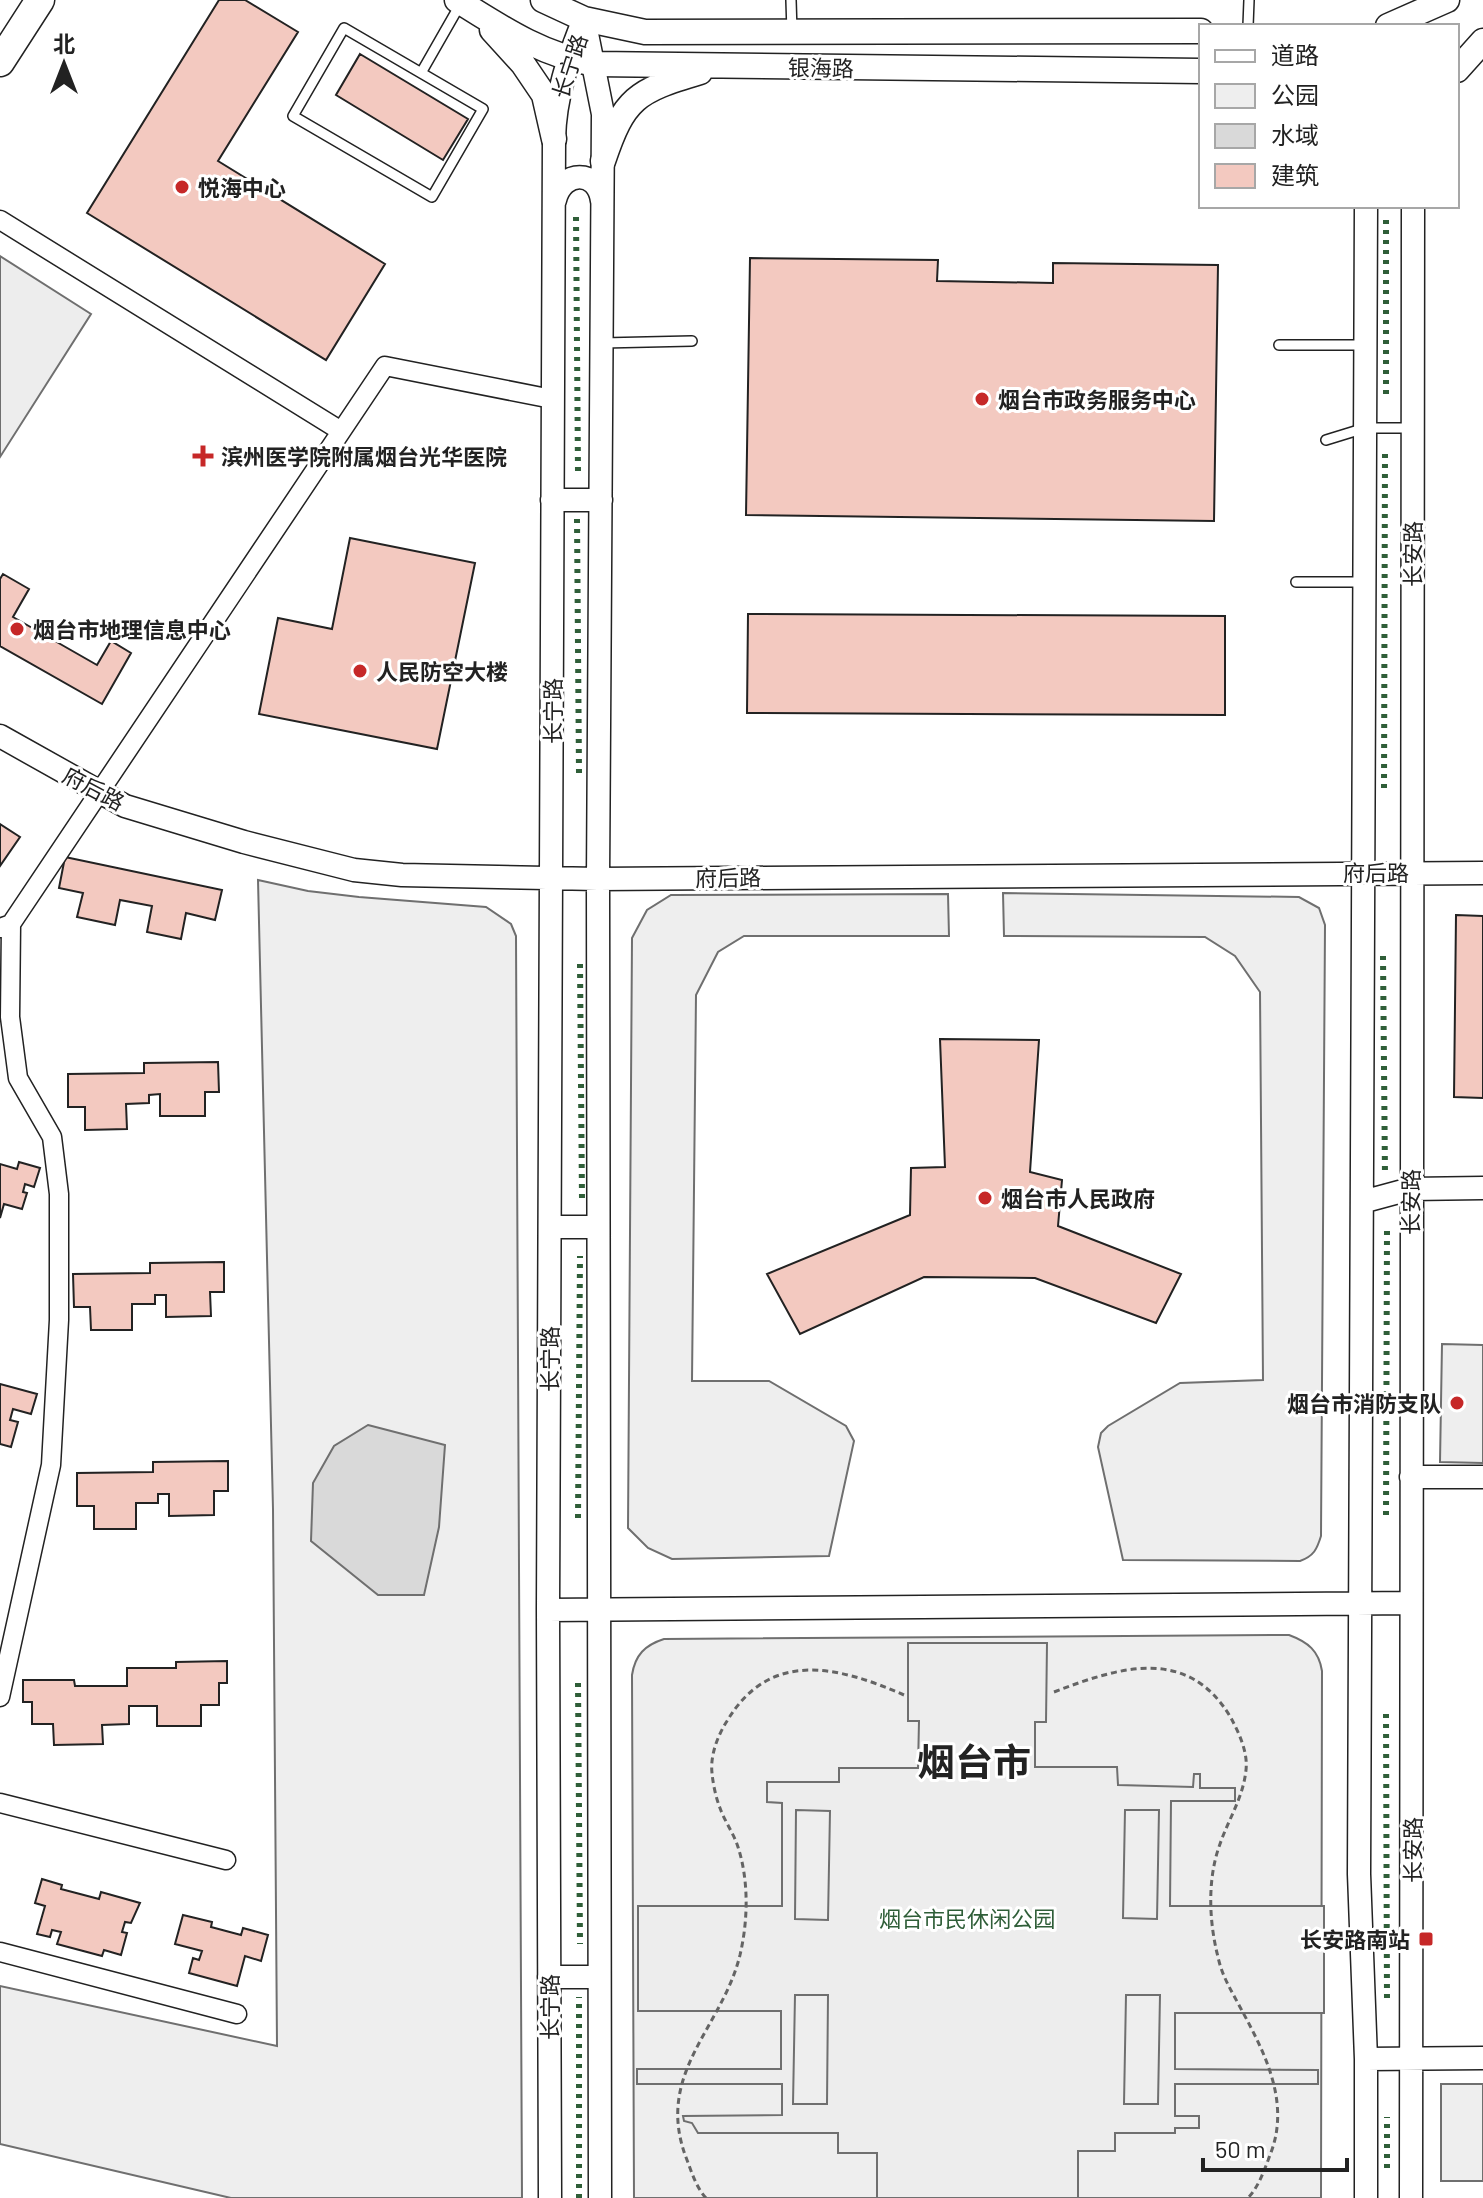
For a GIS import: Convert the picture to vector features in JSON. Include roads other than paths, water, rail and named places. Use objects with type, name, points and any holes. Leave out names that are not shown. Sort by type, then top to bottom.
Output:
[{"type":"main road","points":[[0,62],[40,0]]},
{"type":"main road","name":"银海路","points":[[543,0],[584,19],[645,32],[1199,31]]},
{"type":"main road","points":[[1393,24],[1447,0]]},
{"type":"main road","points":[[463,4],[504,41],[544,95],[554,139]]},
{"type":"main road","name":"银海路","points":[[463,4],[513,35],[568,60],[595,64],[1199,71]]},
{"type":"main road","points":[[1459,39],[1483,29]]},
{"type":"main road","points":[[1459,68],[1483,41]]},
{"type":"main road","points":[[603,161],[616,122],[639,96],[677,79],[721,66]]},
{"type":"street","name":"长宁路","points":[[550,2198],[548,1610],[554,139],[555,109],[568,60],[584,19]]},
{"type":"street","name":"长宁路","points":[[584,19],[603,114],[598,879],[600,2198]]},
{"type":"street","points":[[554,209],[555,196],[561,185],[571,178],[584,177],[595,184],[603,206]]},
{"type":"street","points":[[1366,208],[1359,1874],[1366,2059],[1366,2198]]},
{"type":"street","name":"长安路","points":[[1411,2198],[1413,208]]},
{"type":"street","points":[[0,220],[341,431]]},
{"type":"street","points":[[0,1697],[51,1465],[59,1320],[59,1194],[52,1137],[18,1078],[10,1017],[5,926],[99,793],[385,366],[552,399]]},
{"type":"street","points":[[552,500],[601,500]]},
{"type":"street","name":"府后路","points":[[0,736],[125,806],[354,870],[402,875],[598,879],[1483,873]]},
{"type":"street","points":[[1362,1202],[1410,1189],[1483,1188]]},
{"type":"street","points":[[550,1227],[598,1227]]},
{"type":"street","points":[[1411,1477],[1483,1477]]},
{"type":"street","points":[[548,1610],[1411,1603]]},
{"type":"street","points":[[0,1803],[226,1860]]},
{"type":"street","points":[[0,1952],[237,2014]]},
{"type":"street","points":[[549,1977],[599,1977]]},
{"type":"street","points":[[1366,2059],[1483,2058]]},
{"type":"lane","points":[[791,0],[792,32]]},
{"type":"lane","points":[[1248,24],[1249,0]]},
{"type":"lane","points":[[421,73],[463,4]]},
{"type":"lane","points":[[344,28],[421,73],[483,109],[432,197],[293,116],[344,28]]},
{"type":"lane","points":[[602,343],[692,341]]},
{"type":"lane","points":[[1279,345],[1365,345]]},
{"type":"lane","points":[[1326,440],[1365,428],[1412,428]]},
{"type":"lane","points":[[1296,582],[1364,582]]},
{"type":"water","points":[[368,1425],[445,1445],[439,1527],[424,1595],[378,1595],[311,1541],[313,1483],[334,1446]]},
{"type":"place","name":"悦海中心","points":[[182,187]]},
{"type":"place","name":"烟台市政务服务中心","points":[[982,399]]},
{"type":"place","name":"滨州医学院附属烟台光华医院","points":[[203,456]]},
{"type":"place","name":"烟台市地理信息中心","points":[[17,629]]},
{"type":"place","name":"人民防空大楼","points":[[360,671]]},
{"type":"place","name":"烟台市人民政府","points":[[985,1198]]},
{"type":"place","name":"烟台市消防支队","points":[[1457,1403]]},
{"type":"place","name":"长安路南站","points":[[1426,1939]]},
{"type":"district","name":"烟台市","points":[[974,1761]]},
{"type":"park label","name":"烟台市民休闲公园","points":[[967,1918]]}]
